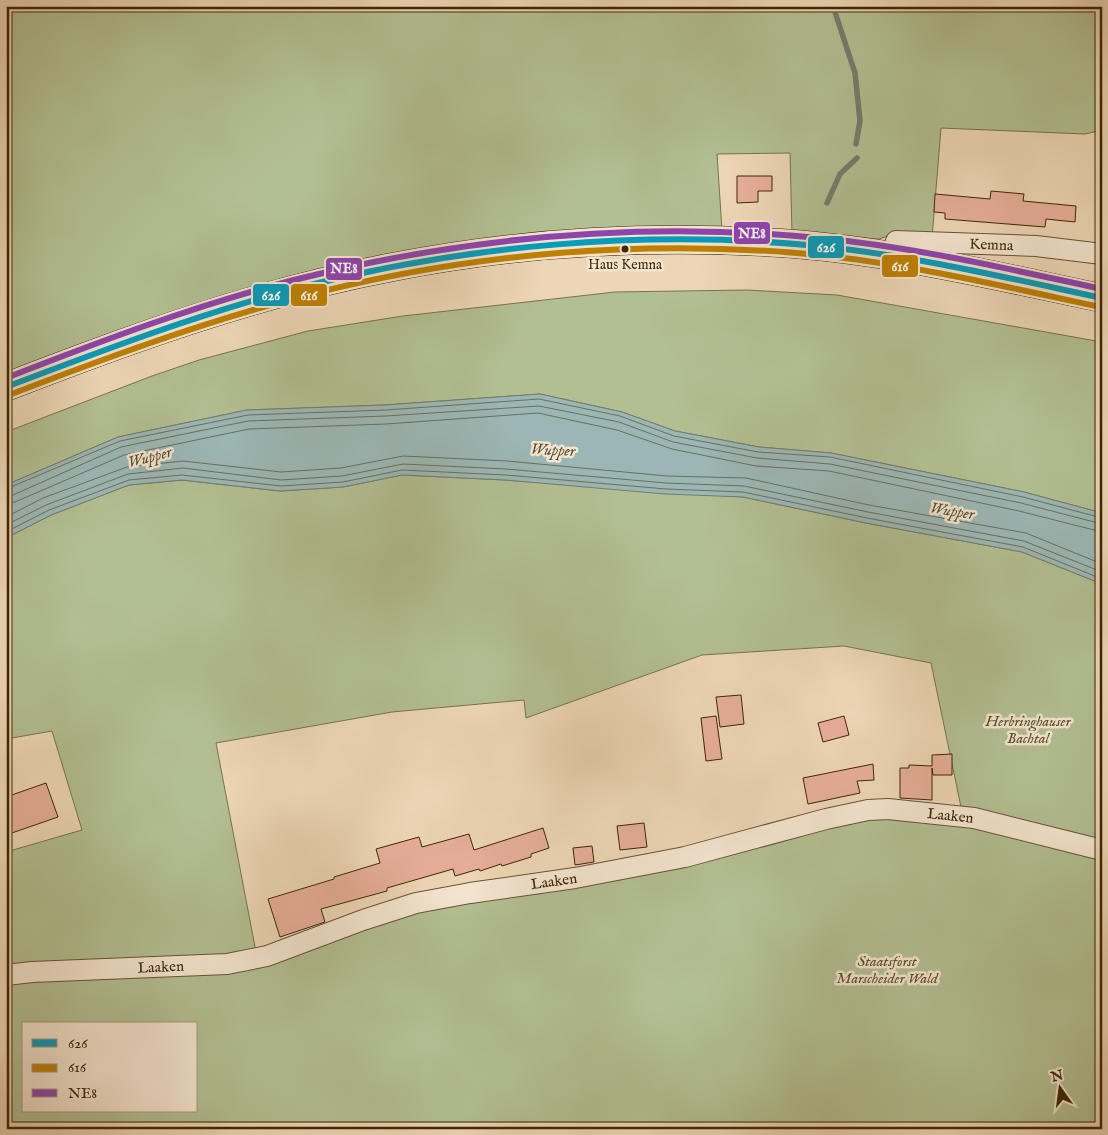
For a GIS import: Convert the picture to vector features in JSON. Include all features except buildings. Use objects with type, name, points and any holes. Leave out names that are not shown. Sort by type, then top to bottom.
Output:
[{"type":"main road","points":[[6,387],[94,354],[240,305],[345,277],[454,256],[539,246],[627,241],[781,244],[892,256],[1102,298]]},
{"type":"street","name":"Kemna","points":[[892,256],[896,241],[1036,246],[1102,254]]},
{"type":"street","name":"Laaken","points":[[6,975],[32,972],[235,962],[267,956],[362,920],[416,903],[575,878],[685,856],[826,819],[868,810],[888,809],[974,818],[1102,850]]},
{"type":"green space","points":[[6,6],[1102,6],[1102,130],[1085,134],[941,128],[932,238],[891,235],[879,239],[792,234],[790,153],[717,154],[722,230],[520,240],[6,376]]},
{"type":"green space","points":[[747,290],[837,295],[1102,342],[1102,513],[1024,492],[831,453],[759,447],[675,431],[622,412],[540,394],[385,405],[247,410],[118,437],[6,485],[6,432],[199,360],[308,331],[403,316],[615,292]]},
{"type":"green space","points":[[402,475],[505,480],[743,497],[866,523],[1022,552],[1102,584],[1102,1129],[6,1129],[6,852],[82,830],[52,731],[6,739],[6,538],[51,515],[129,485],[182,480],[280,491],[343,487]],"holes":[[[844,646],[931,663],[961,807],[814,822],[414,904],[256,952],[216,743],[392,712],[524,700],[526,718],[702,655]]]},
{"type":"water","name":"Wupper","points":[[540,394],[622,412],[675,431],[759,447],[831,453],[1024,492],[1102,513],[1102,584],[1022,552],[866,523],[743,497],[665,494],[505,480],[402,475],[343,487],[280,491],[182,480],[129,485],[51,515],[6,538],[6,485],[118,437],[247,410],[385,405]]},
{"type":"waterway","points":[[833,6],[855,73],[860,121],[856,144]]},
{"type":"waterway","points":[[827,203],[840,174],[857,158]]},
{"type":"transit line","name":"NE8","points":[[6,378],[185,312],[294,280],[358,265],[423,253],[489,243],[555,237],[621,232],[687,231],[819,238],[926,253],[1102,289]]},
{"type":"transit line","name":"626","points":[[6,387],[185,322],[294,289],[423,261],[555,245],[687,239],[819,246],[926,262],[1102,298]]},
{"type":"transit line","name":"616","points":[[9,395],[151,343],[223,319],[296,298],[425,270],[490,260],[556,253],[688,248],[754,250],[819,255],[925,271],[1100,307]]},
{"type":"place","name":"Haus Kemna","points":[[625,249]]},
{"type":"park label","name":"Herbringhauser Bachtal","points":[[1028,730]]},
{"type":"park label","name":"Staatsforst Marscheider Wald","points":[[887,970]]}]
